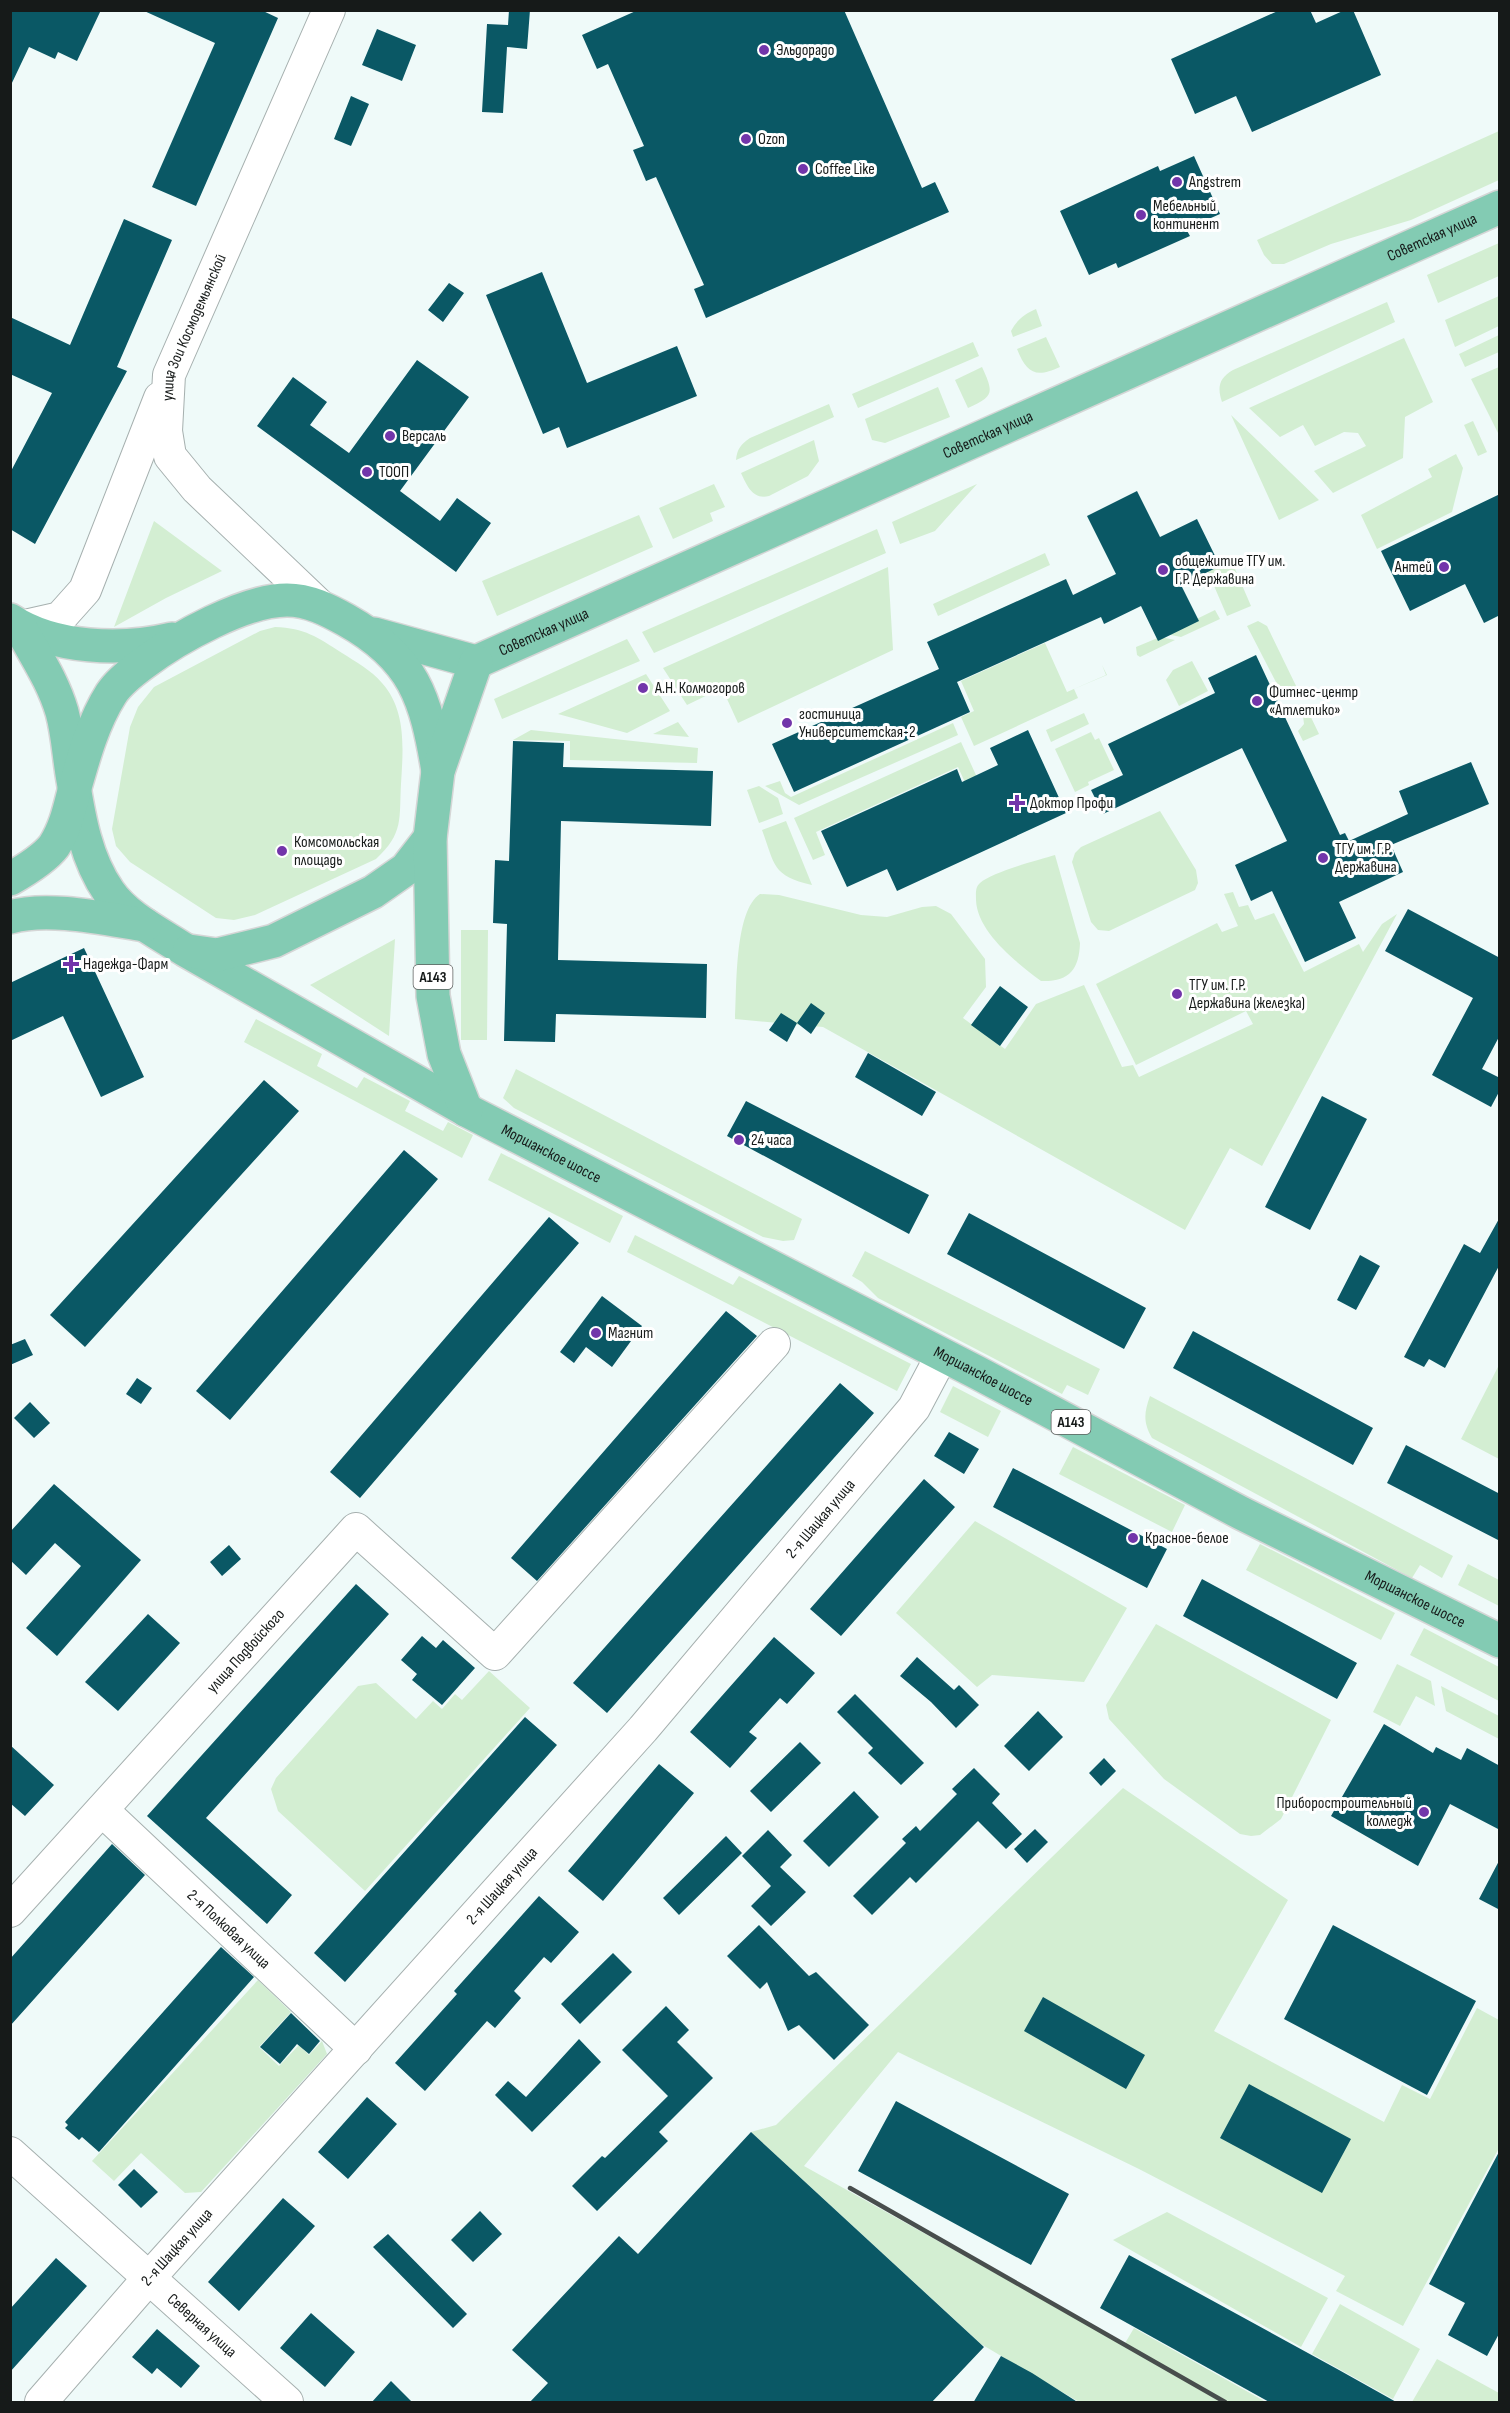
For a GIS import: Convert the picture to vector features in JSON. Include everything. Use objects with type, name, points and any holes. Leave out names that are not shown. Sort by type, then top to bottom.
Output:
[{"type":"main road","name":"Советская улица","points":[[476,662],[1500,207]]},
{"type":"main road","points":[[15,624],[84,645],[145,646],[182,637],[254,605],[288,600],[319,605],[370,634],[394,654],[409,673],[423,700],[432,733],[438,771]]},
{"type":"main road","name":"Моршанское шоссе","points":[[15,624],[52,683],[63,715],[74,791],[93,864],[110,893],[146,925],[185,950],[466,1110],[942,1355],[1241,1513],[1500,1641]]},
{"type":"main road","points":[[185,950],[217,955],[274,941],[373,892],[406,869],[430,838],[438,771],[476,662],[370,634]]},
{"type":"main road","points":[[10,879],[52,848],[66,825],[92,735],[111,693],[143,664],[182,637]]},
{"type":"main road","name":"А143","points":[[430,838],[433,996],[444,1054],[466,1110]]},
{"type":"main road","points":[[10,916],[23,913],[82,915],[146,925]]},
{"type":"street","name":"улица Зои Космодемьянской","points":[[319,605],[197,489],[170,456],[166,432],[169,375],[329,10]]},
{"type":"street","points":[[15,624],[60,618],[85,590],[169,375]]},
{"type":"street","name":"улица Подвойского","points":[[10,1911],[356,1529],[495,1654],[774,1344]]},
{"type":"street","name":"2-я Шацкая улица","points":[[40,2403],[148,2279],[643,1729],[914,1408],[942,1355]]},
{"type":"street","name":"2-я Полковая улица","points":[[102,1810],[356,2049]]},
{"type":"street","name":"Северная улица","points":[[10,2153],[287,2403]]},
{"type":"green space","points":[[1499,131],[1499,180],[1411,220],[1331,244],[1284,264],[1272,264],[1264,255],[1257,240]]},
{"type":"green space","points":[[1499,243],[1499,276],[1438,303],[1427,275]]},
{"type":"green space","points":[[1499,296],[1499,326],[1455,347],[1445,320]]},
{"type":"green space","points":[[1387,302],[1395,322],[1222,402],[1220,383],[1233,370]]},
{"type":"green space","points":[[1036,309],[1042,326],[1013,337],[1011,331],[1016,324],[1024,315]]},
{"type":"green space","points":[[1499,335],[1499,352],[1465,367],[1459,354]]},
{"type":"green space","points":[[1046,337],[1060,367],[1045,372],[1033,372],[1025,364],[1017,349]]},
{"type":"green space","points":[[1404,338],[1433,402],[1405,417],[1403,458],[1333,493],[1314,471],[1366,446],[1358,433],[1344,432],[1315,446],[1303,425],[1280,437],[1249,408]]},
{"type":"green space","points":[[973,342],[979,356],[858,408],[852,394]]},
{"type":"green space","points":[[982,367],[989,383],[989,393],[983,400],[968,408],[955,380]]},
{"type":"green space","points":[[1499,367],[1499,435],[1471,379]]},
{"type":"green space","points":[[938,387],[950,417],[885,443],[872,440],[865,419]]},
{"type":"green space","points":[[829,404],[834,417],[736,460],[740,447],[750,438]]},
{"type":"green space","points":[[1231,415],[1319,500],[1279,520]]},
{"type":"green space","points":[[1473,421],[1487,452],[1478,456],[1464,425]]},
{"type":"green space","points":[[814,440],[819,461],[808,476],[769,496],[759,496],[748,487],[741,473]]},
{"type":"green space","points":[[1456,454],[1463,468],[1452,512],[1377,549],[1361,515],[1432,477],[1428,469]]},
{"type":"green space","points":[[714,484],[725,507],[710,513],[713,521],[673,539],[659,508]]},
{"type":"green space","points":[[977,484],[935,531],[900,544],[892,522]]},
{"type":"green space","points":[[639,515],[653,547],[497,616],[482,581]]},
{"type":"green space","points":[[154,521],[222,571],[166,598],[114,627]]},
{"type":"green space","points":[[877,529],[886,553],[654,653],[642,632]]},
{"type":"green space","points":[[1045,553],[1050,565],[938,616],[933,604]]},
{"type":"green space","points":[[1229,555],[1251,606],[1227,616],[1205,565]]},
{"type":"green space","points":[[888,567],[893,650],[738,723],[722,688],[687,705],[663,668]]},
{"type":"green space","points":[[1215,610],[1220,619],[1181,637],[1166,634]]},
{"type":"green space","points":[[1258,621],[1267,626],[1299,692],[1296,695],[1283,688],[1280,690],[1247,626]]},
{"type":"green space","points":[[275,627],[303,631],[325,642],[378,678],[390,694],[400,718],[402,731],[398,825],[391,841],[376,859],[255,915],[234,920],[216,918],[130,862],[116,846],[112,829],[130,727],[138,707],[154,687],[260,631]]},
{"type":"green space","points":[[1160,637],[1175,640],[1140,657],[1137,655],[1136,647]]},
{"type":"green space","points":[[627,639],[640,661],[502,719],[494,699]]},
{"type":"green space","points":[[1045,643],[1067,692],[1106,675],[1102,665],[1107,675],[1074,689],[1078,698],[974,746],[961,717],[974,711],[961,681]]},
{"type":"green space","points":[[1192,661],[1208,691],[1179,706],[1166,680],[1173,670]]},
{"type":"green space","points":[[646,674],[670,711],[627,733],[558,714]]},
{"type":"green space","points":[[1308,711],[1319,734],[1303,741],[1298,731],[1304,724],[1303,716]]},
{"type":"green space","points":[[1084,713],[1089,724],[1051,742],[1046,730]]},
{"type":"green space","points":[[678,722],[689,737],[653,734]]},
{"type":"green space","points":[[953,723],[958,735],[799,805],[765,786],[780,781],[785,793],[791,797]]},
{"type":"green space","points":[[531,730],[698,748],[697,763],[570,760],[570,741],[513,740]]},
{"type":"green space","points":[[1091,732],[1095,740],[1099,738],[1114,770],[1088,782],[1089,785],[1075,792],[1055,749]]},
{"type":"green space","points":[[961,742],[980,784],[968,789],[958,767],[816,832],[825,855],[813,860],[794,818]]},
{"type":"green space","points":[[759,786],[778,798],[783,814],[759,823],[747,790]]},
{"type":"green space","points":[[1160,811],[1196,870],[1198,883],[1195,890],[1109,931],[1098,930],[1091,922],[1072,862],[1075,853],[1081,847]]},
{"type":"green space","points":[[786,821],[812,885],[789,878],[782,873],[773,860],[762,830]]},
{"type":"green space","points":[[1055,855],[1080,943],[1079,952],[1075,967],[1065,977],[1041,981],[1010,956],[983,924],[978,912],[976,891],[980,883],[994,875]]},
{"type":"green space","points":[[1233,892],[1239,907],[1248,905],[1255,920],[1274,913],[1304,972],[1359,944],[1363,952],[1382,924],[1397,914],[1262,1166],[1230,1148],[1185,1230],[823,1027],[735,1019],[741,933],[745,916],[760,894],[779,895],[861,915],[887,917],[922,907],[936,906],[951,914],[985,959],[986,987],[963,1018],[1005,1049],[1036,1004],[1084,985],[1122,1067],[1133,1065],[1139,1077],[1253,1024],[1246,1011],[1136,1065],[1096,984],[1217,923],[1222,932],[1238,926],[1224,894]]},
{"type":"green space","points":[[461,930],[488,930],[487,1040],[461,1040]]},
{"type":"green space","points":[[395,939],[389,1036],[310,985]]},
{"type":"green space","points":[[256,1019],[322,1054],[317,1066],[357,1088],[364,1077],[410,1101],[405,1111],[443,1131],[448,1122],[473,1135],[462,1158],[244,1042]]},
{"type":"green space","points":[[516,1069],[802,1219],[794,1240],[783,1241],[763,1237],[514,1108],[503,1098]]},
{"type":"green space","points":[[501,1153],[623,1216],[610,1243],[488,1180]]},
{"type":"green space","points":[[635,1235],[733,1285],[739,1276],[911,1364],[897,1391],[627,1252]]},
{"type":"green space","points":[[865,1251],[1100,1369],[1088,1395],[1067,1385],[1062,1394],[878,1298],[862,1282],[852,1276]]},
{"type":"green space","points":[[1499,1365],[1499,1459],[1461,1439]]},
{"type":"green space","points":[[953,1386],[1001,1411],[988,1437],[940,1412]]},
{"type":"green space","points":[[1150,1396],[1453,1556],[1442,1578],[1420,1565],[1412,1578],[1152,1438],[1145,1417]]},
{"type":"green space","points":[[1073,1447],[1185,1505],[1172,1532],[1059,1474]]},
{"type":"green space","points":[[975,1521],[1127,1608],[1084,1682],[992,1675],[977,1687],[896,1613]]},
{"type":"green space","points":[[1260,1544],[1395,1613],[1381,1640],[1246,1570]]},
{"type":"green space","points":[[1468,1564],[1499,1580],[1499,1606],[1458,1585]]},
{"type":"green space","points":[[1156,1624],[1331,1720],[1281,1819],[1260,1835],[1240,1834],[1164,1779],[1109,1719],[1106,1705]]},
{"type":"green space","points":[[1424,1628],[1499,1667],[1499,1701],[1410,1655]]},
{"type":"green space","points":[[1397,1664],[1431,1681],[1435,1706],[1416,1696],[1400,1726],[1373,1712]]},
{"type":"green space","points":[[489,1671],[530,1708],[365,1891],[278,1811],[271,1789],[276,1778],[358,1686],[376,1683],[416,1719],[433,1701],[442,1709],[455,1694],[462,1700]]},
{"type":"green space","points":[[1441,1686],[1499,1716],[1499,1739],[1446,1711]]},
{"type":"green space","points":[[1123,1788],[1288,1900],[1214,2031],[1384,2122],[1402,2085],[1430,2099],[1477,2008],[1499,2020],[1499,2148],[1403,2326],[1336,2291],[1345,2276],[1139,2169],[898,2052],[804,2166],[1124,2345],[1134,2328],[1266,2402],[1079,2402],[981,2344],[751,2132],[776,2125]]},
{"type":"green space","points":[[258,1980],[291,2012],[259,2047],[279,2066],[299,2045],[309,2055],[322,2041],[327,2054],[201,2192],[185,2193],[141,2153],[114,2181],[92,2161]]},
{"type":"green space","points":[[1167,2212],[1328,2298],[1301,2347],[1113,2240]]},
{"type":"green space","points":[[1340,2304],[1420,2349],[1393,2399],[1312,2354]]},
{"type":"green space","points":[[1437,2359],[1499,2393],[1499,2402],[1412,2402]]},
{"type":"building","points":[[10,10],[101,10],[77,61],[58,52],[55,59],[29,47],[10,87]]},
{"type":"building","points":[[142,10],[261,10],[278,18],[196,206],[152,187],[215,43]]},
{"type":"building","points":[[509,10],[530,10],[527,49],[507,47],[503,113],[482,112],[487,24],[508,25]]},
{"type":"building","points":[[638,10],[844,10],[922,188],[935,182],[949,212],[706,318],[694,289],[704,285],[656,177],[646,181],[633,150],[644,146],[608,64],[597,69],[582,35]]},
{"type":"building","points":[[1280,10],[1310,10],[1316,23],[1345,10],[1353,10],[1381,75],[1252,132],[1236,96],[1195,114],[1171,59]]},
{"type":"building","points":[[377,29],[416,45],[402,81],[362,65]]},
{"type":"building","points":[[351,96],[369,104],[351,146],[334,139]]},
{"type":"building","points":[[1194,156],[1220,214],[1186,229],[1190,236],[1118,268],[1116,263],[1089,275],[1060,211],[1158,166],[1160,171]]},
{"type":"building","points":[[124,219],[172,240],[117,367],[127,371],[35,544],[10,529],[10,473],[52,393],[10,374],[10,317],[70,345]]},
{"type":"building","points":[[542,272],[587,383],[677,346],[697,396],[567,448],[559,427],[543,434],[486,295]]},
{"type":"building","points":[[449,283],[464,293],[443,322],[428,310]]},
{"type":"building","name":"ТООП","points":[[417,360],[469,397],[400,491],[440,521],[457,498],[491,523],[456,572],[257,426],[293,377],[327,402],[310,425],[349,453]]},
{"type":"building","points":[[1137,491],[1160,537],[1197,519],[1220,566],[1181,585],[1199,621],[1158,641],[1141,606],[1104,624],[1101,617],[957,682],[970,712],[794,792],[772,744],[939,669],[927,642],[1066,579],[1073,595],[1116,574],[1087,516]]},
{"type":"building","name":"Антей","points":[[1500,494],[1500,615],[1484,623],[1465,584],[1410,611],[1381,551]]},
{"type":"building","points":[[1256,655],[1340,835],[1345,833],[1349,841],[1408,814],[1399,791],[1471,762],[1489,804],[1391,845],[1403,872],[1339,902],[1356,938],[1305,962],[1272,891],[1251,901],[1235,865],[1287,841],[1242,748],[1103,814],[1091,790],[1123,775],[1108,744],[1215,693],[1208,678]]},
{"type":"building","points":[[1028,730],[1066,813],[897,891],[887,869],[847,887],[821,831],[957,769],[962,782],[998,765],[990,748]]},
{"type":"building","points":[[513,741],[564,743],[563,767],[713,771],[711,826],[561,821],[558,960],[707,964],[706,1018],[556,1014],[555,1042],[504,1041],[507,924],[493,923],[495,860],[509,861]]},
{"type":"building","points":[[1408,909],[1500,958],[1500,1035],[1482,1069],[1500,1078],[1500,1090],[1491,1107],[1432,1075],[1473,998],[1385,951]]},
{"type":"building","points":[[84,948],[144,1077],[101,1097],[63,1016],[10,1041],[10,983]]},
{"type":"building","points":[[1000,986],[1028,1007],[1000,1046],[971,1025]]},
{"type":"building","points":[[811,1003],[825,1013],[811,1034],[797,1023]]},
{"type":"building","points":[[781,1013],[797,1023],[787,1042],[769,1030]]},
{"type":"building","points":[[868,1053],[936,1092],[922,1116],[855,1077]]},
{"type":"building","points":[[264,1080],[299,1111],[85,1347],[50,1315]]},
{"type":"building","points":[[1322,1096],[1367,1119],[1310,1230],[1265,1207]]},
{"type":"building","points":[[746,1101],[929,1195],[909,1234],[727,1136]]},
{"type":"building","points":[[404,1150],[438,1179],[230,1420],[196,1391]]},
{"type":"building","points":[[969,1213],[1146,1308],[1124,1349],[947,1254]]},
{"type":"building","points":[[549,1217],[579,1243],[360,1498],[330,1472]]},
{"type":"building","points":[[1500,1217],[1500,1264],[1445,1368],[1429,1359],[1424,1367],[1404,1357],[1464,1244],[1480,1253]]},
{"type":"building","points":[[1360,1255],[1380,1266],[1356,1310],[1337,1300]]},
{"type":"building","points":[[602,1296],[642,1326],[612,1367],[586,1347],[574,1363],[560,1352]]},
{"type":"building","points":[[726,1311],[757,1336],[537,1581],[511,1558]]},
{"type":"building","points":[[1193,1331],[1373,1428],[1353,1465],[1173,1368]]},
{"type":"building","points":[[25,1339],[33,1355],[10,1365],[10,1345]]},
{"type":"building","points":[[137,1378],[152,1388],[141,1404],[126,1394]]},
{"type":"building","points":[[840,1383],[874,1413],[607,1713],[573,1683]]},
{"type":"building","points":[[30,1402],[50,1423],[34,1438],[14,1418]]},
{"type":"building","points":[[949,1432],[979,1449],[964,1474],[934,1456]]},
{"type":"building","points":[[1406,1445],[1500,1494],[1500,1541],[1387,1483]]},
{"type":"building","points":[[1013,1468],[1167,1549],[1147,1588],[993,1507]]},
{"type":"building","points":[[924,1479],[955,1507],[841,1636],[810,1609]]},
{"type":"building","points":[[54,1484],[141,1560],[57,1656],[26,1628],[81,1566],[55,1543],[26,1575],[10,1560],[10,1532]]},
{"type":"building","points":[[229,1545],[241,1559],[222,1576],[210,1562]]},
{"type":"building","points":[[1202,1579],[1357,1663],[1337,1699],[1183,1616]]},
{"type":"building","points":[[356,1584],[389,1614],[206,1818],[292,1895],[267,1924],[147,1816]]},
{"type":"building","points":[[148,1614],[180,1643],[118,1711],[85,1682]]},
{"type":"building","points":[[422,1636],[436,1648],[443,1640],[475,1668],[442,1705],[412,1680],[417,1674],[401,1660]]},
{"type":"building","points":[[774,1637],[815,1673],[787,1704],[780,1698],[749,1732],[757,1738],[730,1768],[690,1732]]},
{"type":"building","points":[[917,1657],[954,1690],[959,1685],[979,1705],[956,1728],[931,1702],[900,1676]]},
{"type":"building","points":[[855,1694],[924,1763],[901,1785],[868,1753],[873,1748],[837,1712]]},
{"type":"building","points":[[1038,1711],[1063,1737],[1029,1771],[1004,1746]]},
{"type":"building","points":[[525,1717],[557,1745],[345,1982],[314,1953]]},
{"type":"building","points":[[1384,1724],[1433,1753],[1436,1747],[1461,1760],[1467,1748],[1500,1766],[1500,1830],[1450,1804],[1418,1866],[1331,1816]]},
{"type":"building","points":[[800,1742],[821,1763],[771,1812],[750,1791]]},
{"type":"building","points":[[10,1745],[54,1785],[25,1816],[10,1803]]},
{"type":"building","points":[[1104,1758],[1116,1771],[1101,1786],[1089,1773]]},
{"type":"building","points":[[659,1764],[694,1793],[603,1901],[568,1871]]},
{"type":"building","points":[[974,1768],[1000,1794],[992,1803],[1022,1834],[1006,1849],[978,1821],[916,1883],[910,1877],[872,1915],[853,1896],[906,1843],[902,1839],[916,1826],[920,1831],[957,1794],[952,1789]]},
{"type":"building","points":[[854,1791],[879,1817],[829,1867],[803,1841]]},
{"type":"building","points":[[1035,1829],[1048,1842],[1027,1863],[1014,1849]]},
{"type":"building","points":[[768,1830],[792,1855],[780,1867],[806,1892],[771,1926],[751,1906],[771,1886],[742,1856]]},
{"type":"building","points":[[726,1836],[742,1853],[679,1915],[663,1898]]},
{"type":"building","points":[[112,1844],[145,1875],[10,2026],[10,1959]]},
{"type":"building","points":[[1500,1859],[1500,1910],[1479,1899]]},
{"type":"building","points":[[539,1896],[579,1932],[551,1963],[544,1957],[514,1991],[521,1998],[495,2028],[487,2021],[425,2091],[395,2063],[457,1994],[454,1991]]},
{"type":"building","points":[[759,1925],[809,1976],[816,1972],[869,2025],[834,2060],[799,2025],[788,2031],[767,1982],[760,1989],[727,1956]]},
{"type":"building","points":[[1333,1925],[1476,2001],[1427,2095],[1284,2019]]},
{"type":"building","points":[[221,1947],[254,1977],[99,2152],[82,2137],[79,2140],[65,2128],[68,2125],[65,2122]]},
{"type":"building","points":[[613,1953],[632,1972],[580,2024],[561,2004]]},
{"type":"building","points":[[1043,1997],[1145,2055],[1126,2089],[1024,2031]]},
{"type":"building","points":[[666,2006],[689,2030],[677,2042],[713,2078],[659,2132],[668,2141],[597,2211],[572,2186],[602,2156],[605,2158],[668,2096],[622,2050]]},
{"type":"building","points":[[291,2013],[320,2041],[309,2054],[297,2044],[280,2064],[260,2047]]},
{"type":"building","points":[[579,2039],[601,2062],[532,2132],[495,2095],[508,2081],[526,2097]]},
{"type":"building","points":[[1249,2084],[1351,2139],[1322,2193],[1220,2138]]},
{"type":"building","points":[[367,2097],[397,2124],[348,2179],[318,2152]]},
{"type":"building","points":[[896,2101],[1069,2194],[1031,2265],[858,2171]]},
{"type":"building","points":[[751,2132],[984,2347],[931,2403],[529,2403],[548,2383],[512,2350],[619,2236],[638,2254]]},
{"type":"building","points":[[1500,2150],[1500,2332],[1487,2356],[1448,2335],[1465,2303],[1429,2284]]},
{"type":"building","points":[[134,2169],[158,2192],[141,2208],[118,2185]]},
{"type":"building","points":[[283,2198],[315,2226],[239,2311],[208,2282]]},
{"type":"building","points":[[480,2211],[502,2234],[473,2262],[451,2240]]},
{"type":"building","points":[[388,2234],[467,2314],[453,2328],[373,2247]]},
{"type":"building","points":[[1129,2255],[1398,2403],[1271,2403],[1100,2308]]},
{"type":"building","points":[[56,2258],[87,2286],[10,2372],[10,2309]]},
{"type":"building","points":[[311,2313],[355,2352],[325,2387],[280,2348]]},
{"type":"building","points":[[157,2329],[200,2366],[181,2388],[157,2368],[152,2374],[132,2357]]},
{"type":"building","points":[[1001,2356],[1032,2373],[1079,2403],[973,2403]]},
{"type":"building","points":[[391,2381],[413,2403],[371,2403]]},
{"type":"railway","points":[[850,2188],[1225,2402]]},
{"type":"place","name":"Эльдорадо","points":[[764,50]]},
{"type":"place","name":"Ozon","points":[[746,139]]},
{"type":"place","name":"Coffee Like","points":[[803,169]]},
{"type":"place","name":"Angstrem","points":[[1177,182]]},
{"type":"place","name":"Мебельный континент","points":[[1141,215]]},
{"type":"place","name":"Версаль","points":[[390,436]]},
{"type":"place","name":"ТООП","points":[[367,472]]},
{"type":"place","name":"Антей","points":[[1444,567]]},
{"type":"place","name":"общежитие ТГУ им. Г.Р. Державина","points":[[1163,570]]},
{"type":"place","name":"А.Н. Колмогоров","points":[[643,688]]},
{"type":"place","name":"Фитнес-центр «Атлетико»","points":[[1257,701]]},
{"type":"place","name":"гостиница Университетская-2","points":[[787,723]]},
{"type":"place","name":"Доктор Профи","points":[[1017,803]]},
{"type":"place","name":"Комсомольская площадь","points":[[282,851]]},
{"type":"place","name":"ТГУ им. Г.Р. Державина","points":[[1323,858]]},
{"type":"place","name":"Надежда-Фарм","points":[[71,964]]},
{"type":"place","name":"ТГУ им. Г.Р. Державина (железка)","points":[[1177,994]]},
{"type":"place","name":"24 часа","points":[[739,1140]]},
{"type":"place","name":"Магнит","points":[[596,1333]]},
{"type":"place","name":"Красное-белое","points":[[1133,1538]]},
{"type":"place","name":"Приборостроительный колледж","points":[[1424,1812]]}]
